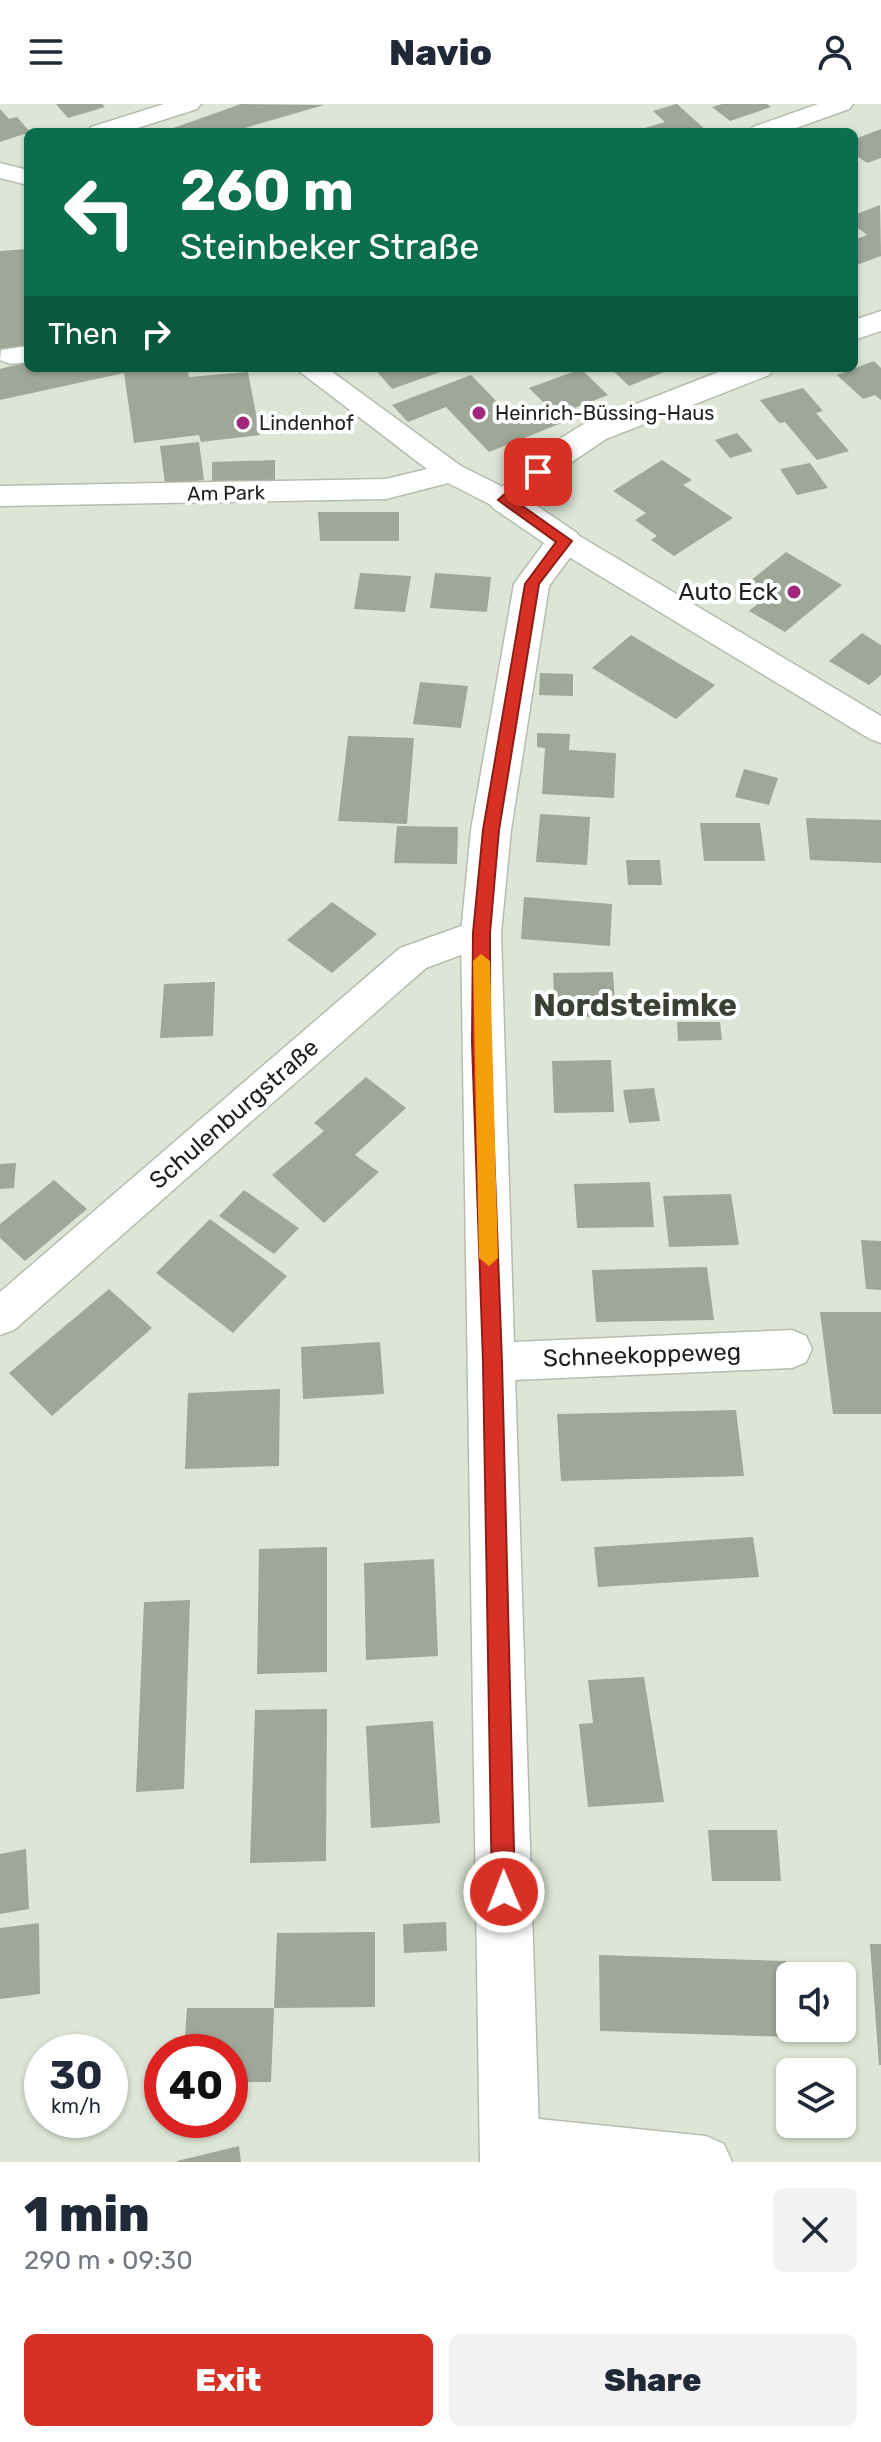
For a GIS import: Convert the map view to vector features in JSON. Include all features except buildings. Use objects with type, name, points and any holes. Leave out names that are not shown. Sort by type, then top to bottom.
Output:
[{"type":"street","points":[[113,128],[189,104]]},
{"type":"street","points":[[773,128],[841,104]]},
{"type":"street","points":[[858,329],[881,320]]},
{"type":"street","points":[[314,372],[451,473],[505,500],[565,541],[881,731]]},
{"type":"street","points":[[505,500],[554,458],[594,432],[748,372]]},
{"type":"street","name":"Am Park","points":[[0,496],[386,489],[451,473]]},
{"type":"street","points":[[565,541],[532,584],[491,830],[481,933],[481,1042],[492,1362],[509,2152],[706,2162]]},
{"type":"street","name":"Schulenburgstraße","points":[[0,1317],[413,958],[481,933]]},
{"type":"street","name":"Schneekoppeweg","points":[[492,1362],[792,1349]]},
{"type":"slow traffic","points":[[481,961],[489,1258]]},
{"type":"place","name":"Heinrich-Büssing-Haus","points":[[479,413]]},
{"type":"place","name":"Lindenhof","points":[[243,423]]},
{"type":"place","name":"Auto Eck","points":[[794,592]]},
{"type":"district","name":"Nordsteimke","points":[[635,1005]]},
{"type":"route","points":[[504,1892],[481,1042],[481,933],[491,830],[532,584],[565,541],[505,500],[538,472]]}]
